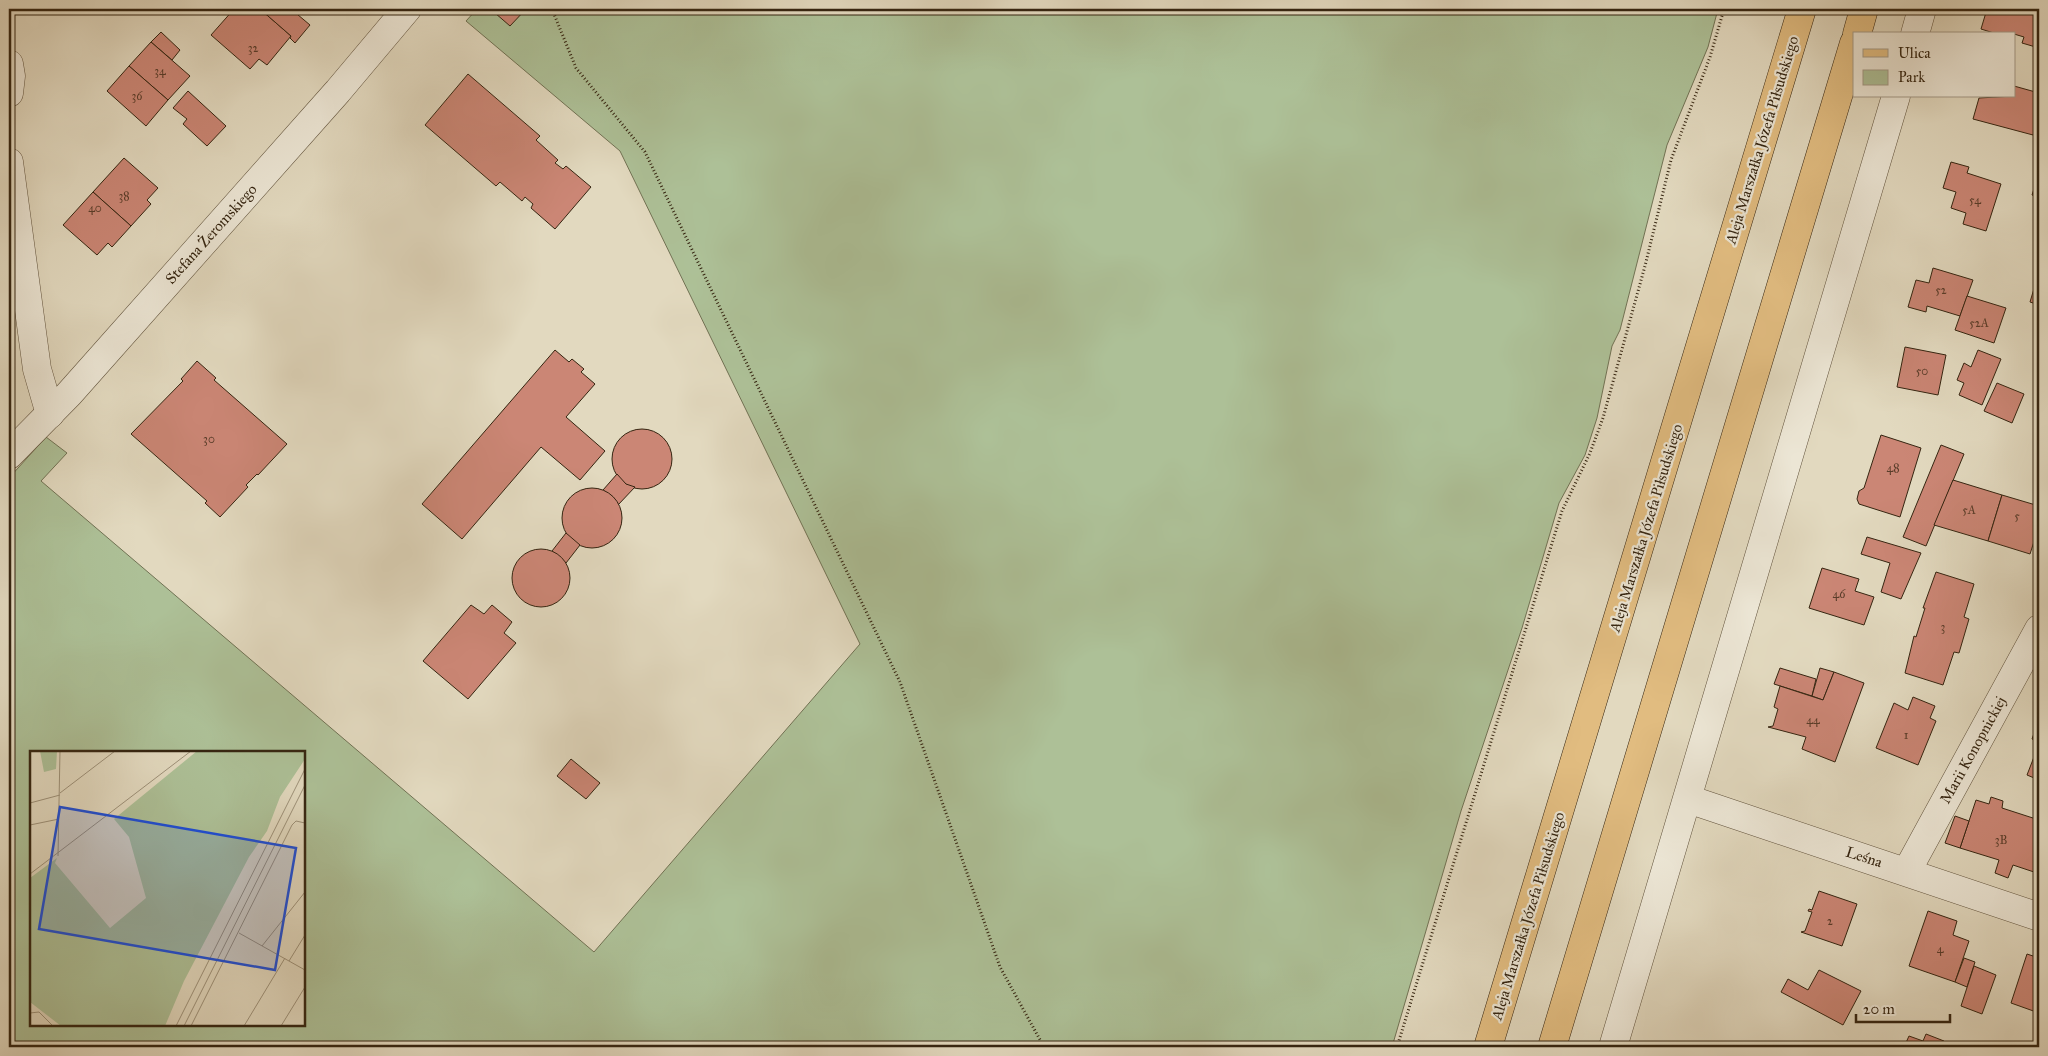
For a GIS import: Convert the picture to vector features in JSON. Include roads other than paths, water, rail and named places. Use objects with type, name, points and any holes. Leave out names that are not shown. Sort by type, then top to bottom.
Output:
[{"type":"main road","name":"Aleja Marszałka Józefa Piłsudskiego","points":[[1488,1047],[1802,9]]},
{"type":"main road","points":[[1858,32],[1864,9]]},
{"type":"main road","points":[[1552,1047],[1853,46]]},
{"type":"street","name":"Stefana Żeromskiego","points":[[9,455],[50,414],[338,91],[407,9]]},
{"type":"street","points":[[1916,32],[1922,9]]},
{"type":"street","points":[[9,64],[11,76],[9,92]]},
{"type":"street","points":[[1613,1047],[1895,98]]},
{"type":"street","points":[[9,162],[38,369],[50,414]]},
{"type":"street","name":"Marii Konopnickiej","points":[[1907,871],[2039,630]]},
{"type":"street","name":"Leśna","points":[[1688,799],[1907,871],[2039,917]]}]
